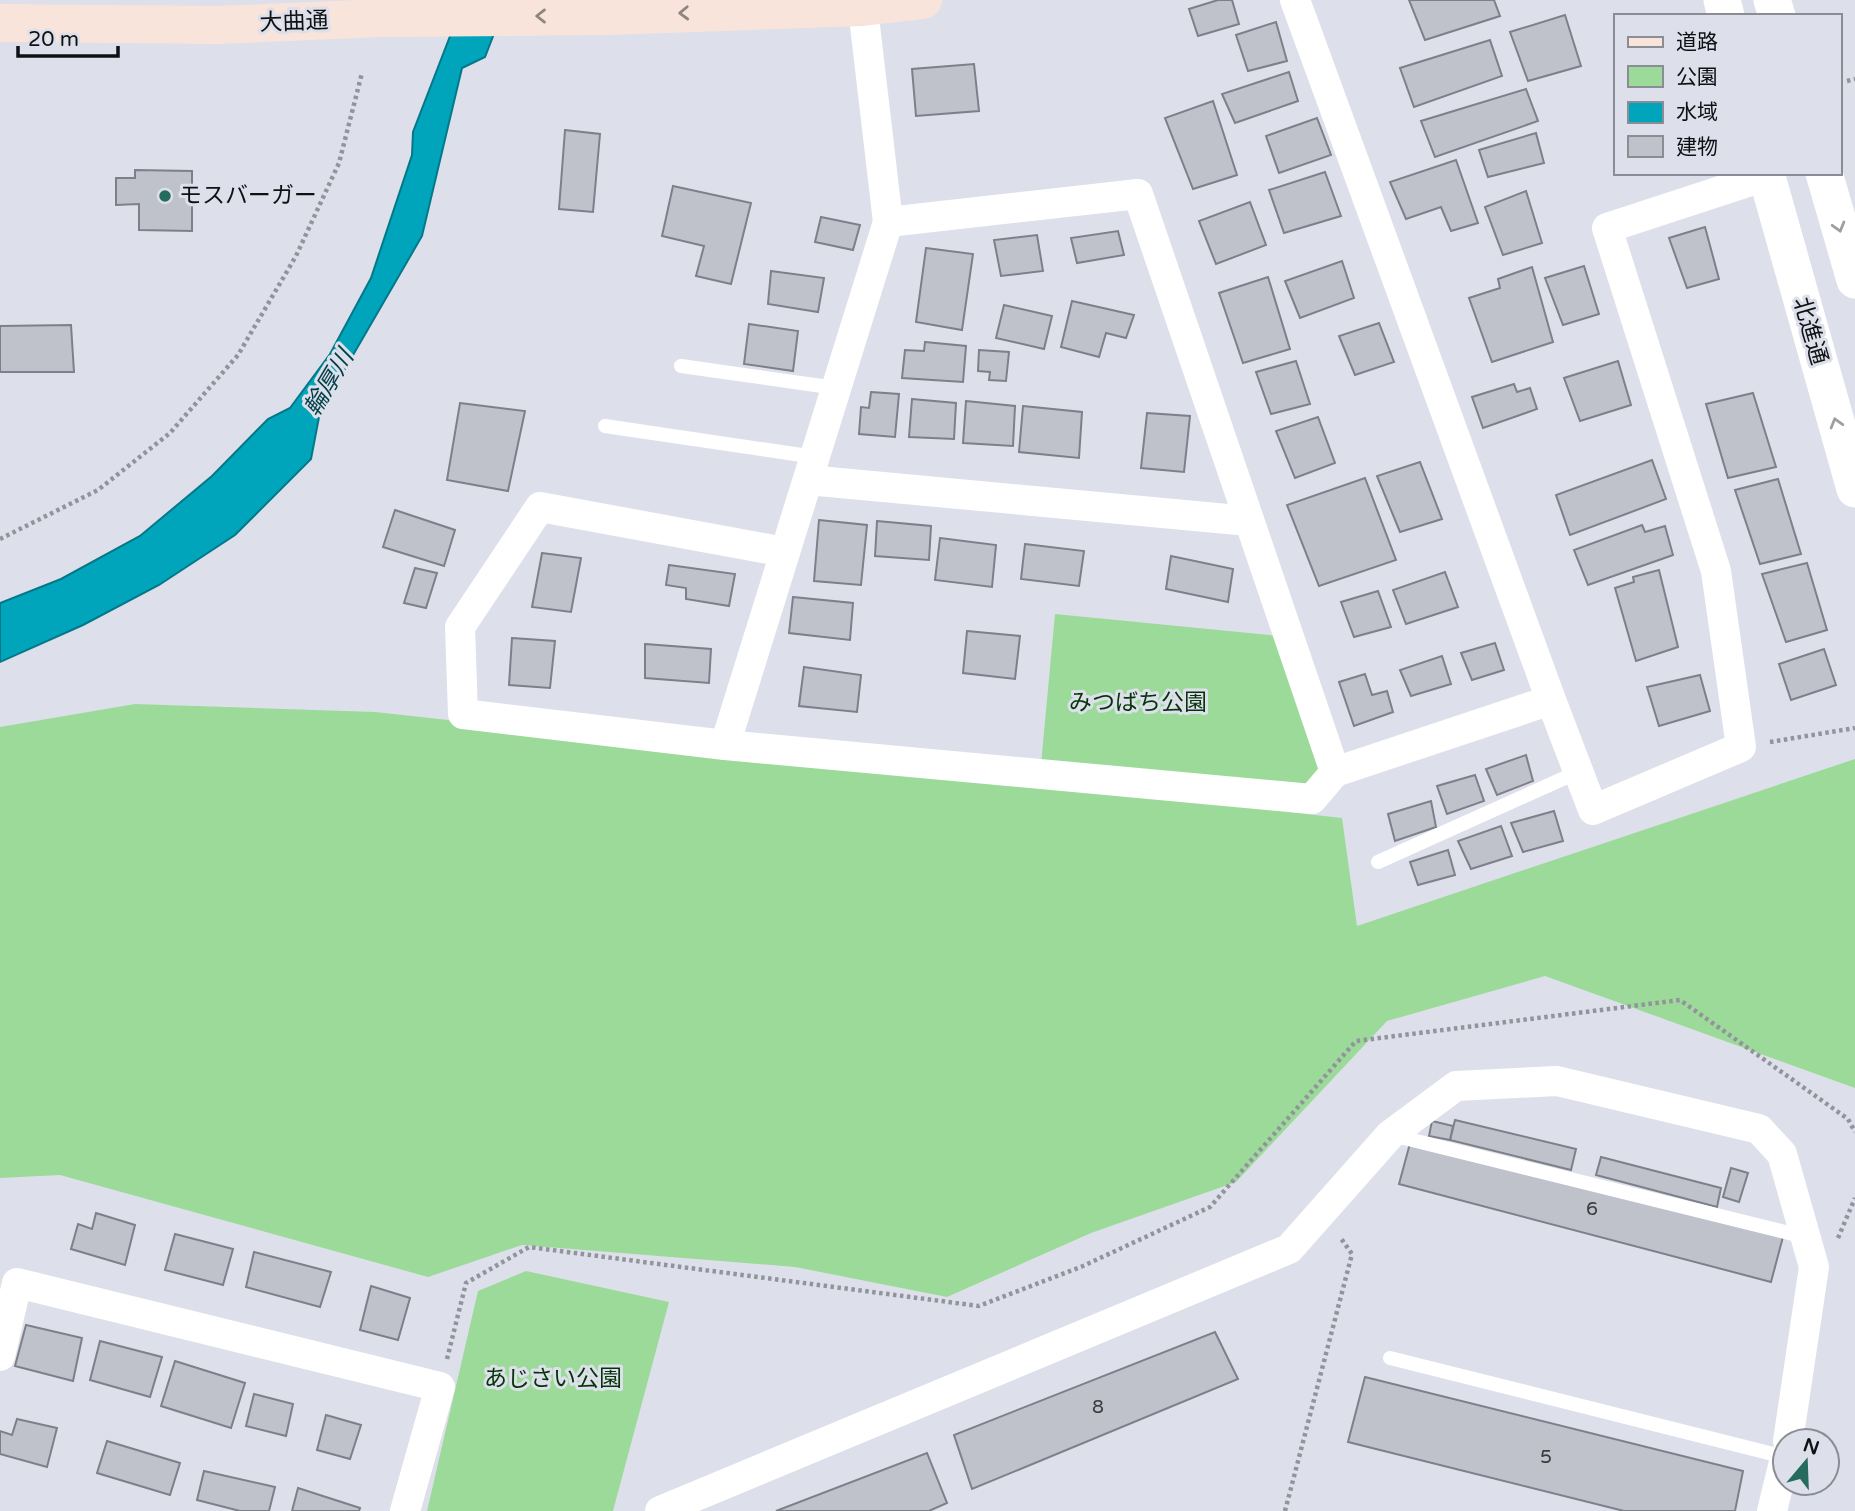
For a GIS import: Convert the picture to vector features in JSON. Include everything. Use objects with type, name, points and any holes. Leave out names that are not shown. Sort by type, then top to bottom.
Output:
[{"type":"main road","name":"大曲通","points":[[0,23],[218,25],[382,18],[610,16],[923,0]]},
{"type":"street","points":[[1295,0],[1593,810],[1741,747],[1716,570],[1607,228],[1766,175]]},
{"type":"street","points":[[725,746],[888,222],[862,3]]},
{"type":"street","name":"北進通","points":[[1766,175],[1855,489]]},
{"type":"street","points":[[1825,175],[1855,280]]},
{"type":"street","points":[[888,222],[1138,194],[1335,772]]},
{"type":"street","points":[[811,469],[1249,521]]},
{"type":"street","points":[[785,552],[540,507],[460,627],[463,714],[725,746],[1312,799],[1335,772],[1551,700]]},
{"type":"street","points":[[660,1511],[1289,1249],[1390,1135],[1456,1086],[1557,1081],[1759,1129],[1782,1154],[1814,1267],[1790,1427]]},
{"type":"street","points":[[0,1356],[17,1283],[440,1387],[405,1511]]},
{"type":"lane","points":[[681,366],[836,387]]},
{"type":"lane","points":[[605,426],[811,469]]},
{"type":"lane","points":[[1378,862],[1578,772]]},
{"type":"lane","points":[[1390,1135],[1805,1237]]},
{"type":"lane","points":[[1390,1358],[1771,1454]]},
{"type":"path","points":[[0,539],[98,490],[170,433],[238,355],[296,256],[339,163],[362,74]]},
{"type":"path","points":[[1847,81],[1855,79]]},
{"type":"path","points":[[1741,747],[1855,728]]},
{"type":"path","points":[[440,1387],[466,1283],[529,1247],[979,1306],[1083,1266],[1210,1207],[1356,1041],[1680,1000],[1847,1119],[1855,1132]]},
{"type":"path","points":[[1285,1511],[1352,1254],[1323,1211]]},
{"type":"green space","name":"みつばち公園","points":[[1055,614],[1289,637],[1335,772],[1312,799],[1040,775]]},
{"type":"green space","points":[[135,704],[375,712],[1342,818],[1357,926],[1855,759],[1855,1088],[1545,976],[1387,1021],[1236,1182],[1091,1233],[947,1297],[795,1267],[522,1245],[428,1277],[60,1175],[0,1178],[0,727]]},
{"type":"green space","name":"あじさい公園","points":[[526,1271],[669,1302],[613,1511],[427,1511],[478,1291]]},
{"type":"water","name":"輪厚川","points":[[464,0],[507,0],[485,57],[462,68],[422,236],[320,412],[311,459],[235,535],[159,585],[83,625],[0,662],[0,603],[61,579],[140,536],[212,476],[268,419],[290,408],[330,354],[371,278],[412,155],[413,132]]},
{"type":"building","points":[[1218,0],[1232,0],[1239,24],[1198,36],[1189,9]]},
{"type":"building","points":[[1409,0],[1494,0],[1500,16],[1425,40]]},
{"type":"building","points":[[1565,15],[1581,66],[1528,81],[1510,32]]},
{"type":"building","points":[[1276,22],[1287,61],[1248,71],[1236,35]]},
{"type":"building","points":[[1490,40],[1502,76],[1414,107],[1400,68]]},
{"type":"building","points":[[974,64],[979,111],[916,116],[912,69]]},
{"type":"building","points":[[1289,72],[1298,101],[1235,123],[1222,94]]},
{"type":"building","points":[[1526,89],[1538,121],[1435,157],[1421,121]]},
{"type":"building","points":[[1213,101],[1237,175],[1193,189],[1165,118]]},
{"type":"building","points":[[1317,118],[1331,155],[1279,173],[1266,136]]},
{"type":"building","points":[[565,130],[600,134],[593,212],[559,209]]},
{"type":"building","points":[[1536,133],[1544,163],[1488,177],[1479,150]]},
{"type":"building","points":[[1456,160],[1478,223],[1451,231],[1441,207],[1406,219],[1390,182]]},
{"type":"building","points":[[135,170],[192,171],[192,231],[139,230],[139,204],[116,205],[116,178],[135,178]]},
{"type":"building","points":[[1325,172],[1341,216],[1284,233],[1269,190]]},
{"type":"building","points":[[673,186],[751,203],[731,284],[696,276],[704,246],[662,236]]},
{"type":"building","points":[[1526,191],[1542,243],[1503,255],[1485,207]]},
{"type":"building","points":[[1250,202],[1266,245],[1216,264],[1199,221]]},
{"type":"building","points":[[821,217],[860,225],[853,250],[815,242]]},
{"type":"building","points":[[1705,227],[1719,279],[1687,288],[1669,238]]},
{"type":"building","points":[[1118,231],[1124,255],[1077,263],[1071,238]]},
{"type":"building","points":[[1037,235],[1043,271],[1001,276],[994,240]]},
{"type":"building","points":[[926,248],[973,254],[962,330],[916,322]]},
{"type":"building","points":[[1342,261],[1354,298],[1300,318],[1285,281]]},
{"type":"building","points":[[1584,266],[1599,314],[1563,325],[1545,278]]},
{"type":"building","points":[[1532,267],[1553,342],[1492,362],[1469,298],[1500,288],[1498,279]]},
{"type":"building","points":[[771,271],[824,278],[818,312],[768,304]]},
{"type":"building","points":[[1268,277],[1290,349],[1243,363],[1219,293]]},
{"type":"building","points":[[1072,301],[1134,315],[1126,338],[1106,333],[1099,357],[1061,347]]},
{"type":"building","points":[[1004,305],[1052,316],[1044,349],[996,338]]},
{"type":"building","points":[[1379,323],[1394,362],[1355,375],[1339,336]]},
{"type":"building","points":[[749,324],[798,331],[793,371],[744,364]]},
{"type":"building","points":[[71,325],[74,372],[0,372],[0,326]]},
{"type":"building","points":[[925,342],[966,346],[963,382],[902,378],[905,350],[924,351]]},
{"type":"building","points":[[979,350],[1009,352],[1006,381],[989,380],[990,372],[978,371]]},
{"type":"building","points":[[1296,361],[1310,404],[1271,414],[1256,372]]},
{"type":"building","points":[[1618,361],[1631,405],[1580,421],[1564,378]]},
{"type":"building","points":[[1514,384],[1517,392],[1530,388],[1537,409],[1483,428],[1472,397]]},
{"type":"building","points":[[871,392],[899,394],[895,437],[859,434],[861,407],[869,408]]},
{"type":"building","points":[[1753,393],[1776,467],[1728,478],[1706,404]]},
{"type":"building","points":[[912,399],[956,403],[954,439],[909,437]]},
{"type":"building","points":[[966,401],[1015,406],[1013,446],[963,443]]},
{"type":"building","points":[[460,403],[525,411],[508,491],[447,480]]},
{"type":"building","points":[[1023,406],[1082,412],[1079,458],[1019,452]]},
{"type":"building","points":[[1147,413],[1190,416],[1184,472],[1141,468]]},
{"type":"building","points":[[1318,417],[1335,463],[1295,478],[1276,431]]},
{"type":"building","points":[[1652,460],[1666,499],[1570,535],[1556,495]]},
{"type":"building","points":[[1420,462],[1442,519],[1400,532],[1377,476]]},
{"type":"building","points":[[1365,478],[1396,560],[1319,586],[1287,505]]},
{"type":"building","points":[[1778,479],[1801,554],[1760,564],[1735,490]]},
{"type":"building","points":[[395,510],[455,530],[444,566],[383,547]]},
{"type":"building","points":[[819,520],[867,525],[861,585],[814,581]]},
{"type":"building","points":[[877,521],[931,526],[929,560],[875,556]]},
{"type":"building","points":[[1642,525],[1645,532],[1665,526],[1673,555],[1588,585],[1574,550]]},
{"type":"building","points":[[940,538],[996,545],[992,587],[935,580]]},
{"type":"building","points":[[1025,544],[1084,551],[1079,586],[1021,579]]},
{"type":"building","points":[[542,553],[581,558],[571,612],[532,607]]},
{"type":"building","points":[[1171,556],[1233,569],[1228,602],[1166,589]]},
{"type":"building","points":[[1807,563],[1827,630],[1786,642],[1762,574]]},
{"type":"building","points":[[669,565],[735,574],[729,606],[686,599],[686,588],[666,585]]},
{"type":"building","points":[[415,568],[437,573],[426,608],[404,603]]},
{"type":"building","points":[[1659,570],[1678,647],[1636,661],[1615,588],[1634,582],[1633,577]]},
{"type":"building","points":[[1445,572],[1458,607],[1406,624],[1393,590]]},
{"type":"building","points":[[1378,591],[1391,627],[1354,637],[1341,602]]},
{"type":"building","points":[[793,597],[853,603],[850,640],[789,633]]},
{"type":"building","points":[[967,631],[1020,636],[1015,679],[963,673]]},
{"type":"building","points":[[512,638],[555,641],[550,688],[509,685]]},
{"type":"building","points":[[1495,643],[1504,670],[1472,680],[1461,653]]},
{"type":"building","points":[[645,644],[711,649],[709,683],[645,678]]},
{"type":"building","points":[[1824,649],[1836,685],[1791,700],[1779,664]]},
{"type":"building","points":[[1442,656],[1451,684],[1411,696],[1400,670]]},
{"type":"building","points":[[804,667],[861,675],[857,712],[799,706]]},
{"type":"building","points":[[1365,674],[1372,695],[1387,691],[1393,712],[1354,726],[1339,682]]},
{"type":"building","points":[[1700,675],[1710,711],[1659,726],[1647,687]]},
{"type":"building","points":[[1526,755],[1533,781],[1497,795],[1486,769]]},
{"type":"building","points":[[1475,775],[1484,801],[1447,814],[1437,786]]},
{"type":"building","points":[[1431,801],[1436,827],[1395,841],[1388,814]]},
{"type":"building","points":[[1554,811],[1563,841],[1523,852],[1511,823]]},
{"type":"building","points":[[1501,826],[1512,856],[1471,869],[1458,841]]},
{"type":"building","points":[[1448,850],[1455,875],[1418,885],[1410,862]]},
{"type":"building","points":[[1455,1120],[1576,1149],[1571,1170],[1450,1140]]},
{"type":"building","points":[[1432,1121],[1453,1126],[1450,1140],[1429,1136]]},
{"type":"building","points":[[1412,1136],[1784,1233],[1771,1282],[1399,1184]]},
{"type":"building","points":[[1601,1157],[1721,1188],[1717,1207],[1596,1175]]},
{"type":"building","points":[[1731,1168],[1748,1173],[1739,1202],[1723,1197]]},
{"type":"building","points":[[96,1213],[135,1225],[125,1265],[71,1249],[78,1224],[92,1229]]},
{"type":"building","points":[[175,1234],[233,1249],[223,1285],[165,1270]]},
{"type":"building","points":[[254,1252],[331,1272],[320,1307],[246,1287]]},
{"type":"building","points":[[371,1286],[410,1298],[398,1340],[360,1330]]},
{"type":"building","points":[[26,1325],[82,1338],[73,1381],[15,1366]]},
{"type":"building","points":[[1215,1332],[1238,1379],[972,1489],[954,1435]]},
{"type":"building","points":[[100,1341],[162,1357],[150,1397],[90,1380]]},
{"type":"building","points":[[175,1361],[245,1383],[231,1428],[161,1406]]},
{"type":"building","points":[[1365,1377],[1743,1471],[1735,1511],[1624,1511],[1348,1442]]},
{"type":"building","points":[[254,1394],[293,1404],[286,1436],[246,1426]]},
{"type":"building","points":[[326,1415],[361,1425],[350,1459],[317,1450]]},
{"type":"building","points":[[17,1419],[57,1428],[47,1467],[0,1454],[0,1431],[12,1435]]},
{"type":"building","points":[[107,1441],[180,1463],[170,1495],[97,1473]]},
{"type":"building","points":[[927,1453],[947,1503],[929,1511],[776,1511]]},
{"type":"building","points":[[204,1471],[275,1487],[269,1511],[240,1511],[197,1500]]},
{"type":"building","points":[[298,1488],[360,1508],[359,1511],[292,1511]]},
{"type":"place","name":"モスバーガー","points":[[165,196]]}]
